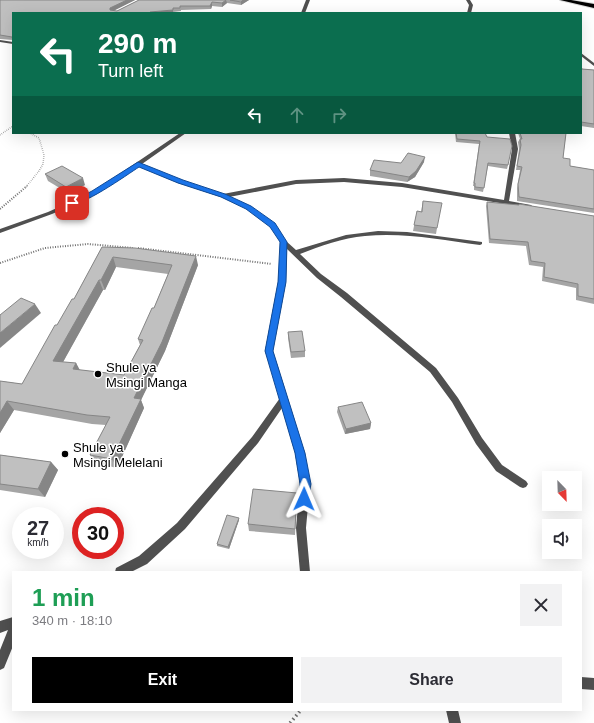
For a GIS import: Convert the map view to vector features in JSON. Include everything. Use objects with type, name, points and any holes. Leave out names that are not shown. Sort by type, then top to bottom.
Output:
[{"type":"highway","points":[[563,0],[594,6]]},
{"type":"street","points":[[303,12],[308,0]]},
{"type":"street","points":[[468,0],[471,5],[470,12]]},
{"type":"street","points":[[0,41],[12,43]]},
{"type":"street","points":[[582,55],[594,65]]},
{"type":"street","points":[[0,232],[50,213],[95,193],[183,134]]},
{"type":"street","points":[[506,203],[515,148],[512,134]]},
{"type":"street","points":[[138,164],[180,182],[223,196],[248,207],[272,225],[284,242],[319,276],[344,295],[433,370],[455,400],[479,441],[499,468],[523,484]]},
{"type":"street","points":[[223,196],[296,182],[344,180],[402,185],[536,207]]},
{"type":"street","points":[[296,253],[336,239],[364,234],[394,233],[480,243]]},
{"type":"street","points":[[284,242],[282,282],[269,351],[300,453],[305,484],[301,528],[305,571]]},
{"type":"street","points":[[122,571],[143,560],[181,526],[255,440],[284,399]]},
{"type":"street","points":[[0,627],[12,623]]},
{"type":"street","points":[[0,664],[12,634]]},
{"type":"street","points":[[582,683],[594,684]]},
{"type":"street","points":[[452,711],[455,723]]},
{"type":"path","points":[[0,135],[12,127]]},
{"type":"path","points":[[0,209],[33,180],[42,166],[44,156],[39,138],[32,134]]},
{"type":"path","points":[[0,263],[45,248],[88,244],[177,252],[283,265]]},
{"type":"path","points":[[290,723],[300,711]]},
{"type":"building","points":[[0,0],[127,0],[110,8],[110,10],[117,11],[139,0],[226,0],[222,3],[212,2],[210,6],[180,6],[180,8],[173,8],[173,10],[150,12],[12,12],[12,37],[0,35]]},
{"type":"building","points":[[230,0],[243,0],[241,2]]},
{"type":"building","points":[[582,69],[594,70],[594,124],[582,122]]},
{"type":"building","points":[[456,134],[486,134],[487,137],[510,139],[512,146],[508,165],[488,163],[484,188],[475,187],[474,183],[480,141],[457,139]]},
{"type":"building","points":[[520,134],[566,134],[563,158],[570,159],[570,166],[594,170],[594,209],[519,197],[518,184],[522,167],[517,166],[521,145],[520,139],[522,139]]},
{"type":"building","points":[[408,153],[425,157],[416,171],[409,177],[370,170],[374,160],[401,163]]},
{"type":"building","points":[[62,166],[83,178],[66,187],[45,174]]},
{"type":"building","points":[[423,201],[442,203],[437,228],[414,225],[417,211],[422,212]]},
{"type":"building","points":[[487,202],[519,204],[594,216],[594,299],[578,296],[578,284],[544,277],[545,263],[531,261],[528,242],[490,239]]},
{"type":"building","points":[[102,247],[135,248],[196,256],[162,342],[134,398],[141,399],[112,459],[90,455],[110,417],[87,415],[7,401],[0,413],[0,381],[22,384],[55,325],[57,325],[72,299],[74,299]],"holes":[[[113,257],[172,265],[154,308],[152,308],[138,339],[143,340],[124,375],[73,369],[76,363],[53,361]]]},
{"type":"building","points":[[21,298],[35,304],[0,333],[0,315]]},
{"type":"building","points":[[302,331],[305,351],[291,352],[288,332]]},
{"type":"building","points":[[362,402],[371,423],[346,429],[338,407]]},
{"type":"building","points":[[0,455],[51,462],[38,489],[0,484]]},
{"type":"building","points":[[253,489],[297,493],[295,529],[248,524]]},
{"type":"building","points":[[227,515],[239,518],[228,547],[217,544]]},
{"type":"place","name":"Shule ya Msingi Manga","points":[[98,374]]},
{"type":"place","name":"Shule ya Msingi Melelani","points":[[65,454]]},
{"type":"route","points":[[72,203],[95,193],[138,164],[180,182],[223,196],[248,207],[272,225],[284,242],[282,282],[269,351],[300,453],[305,484],[304,499]]}]
